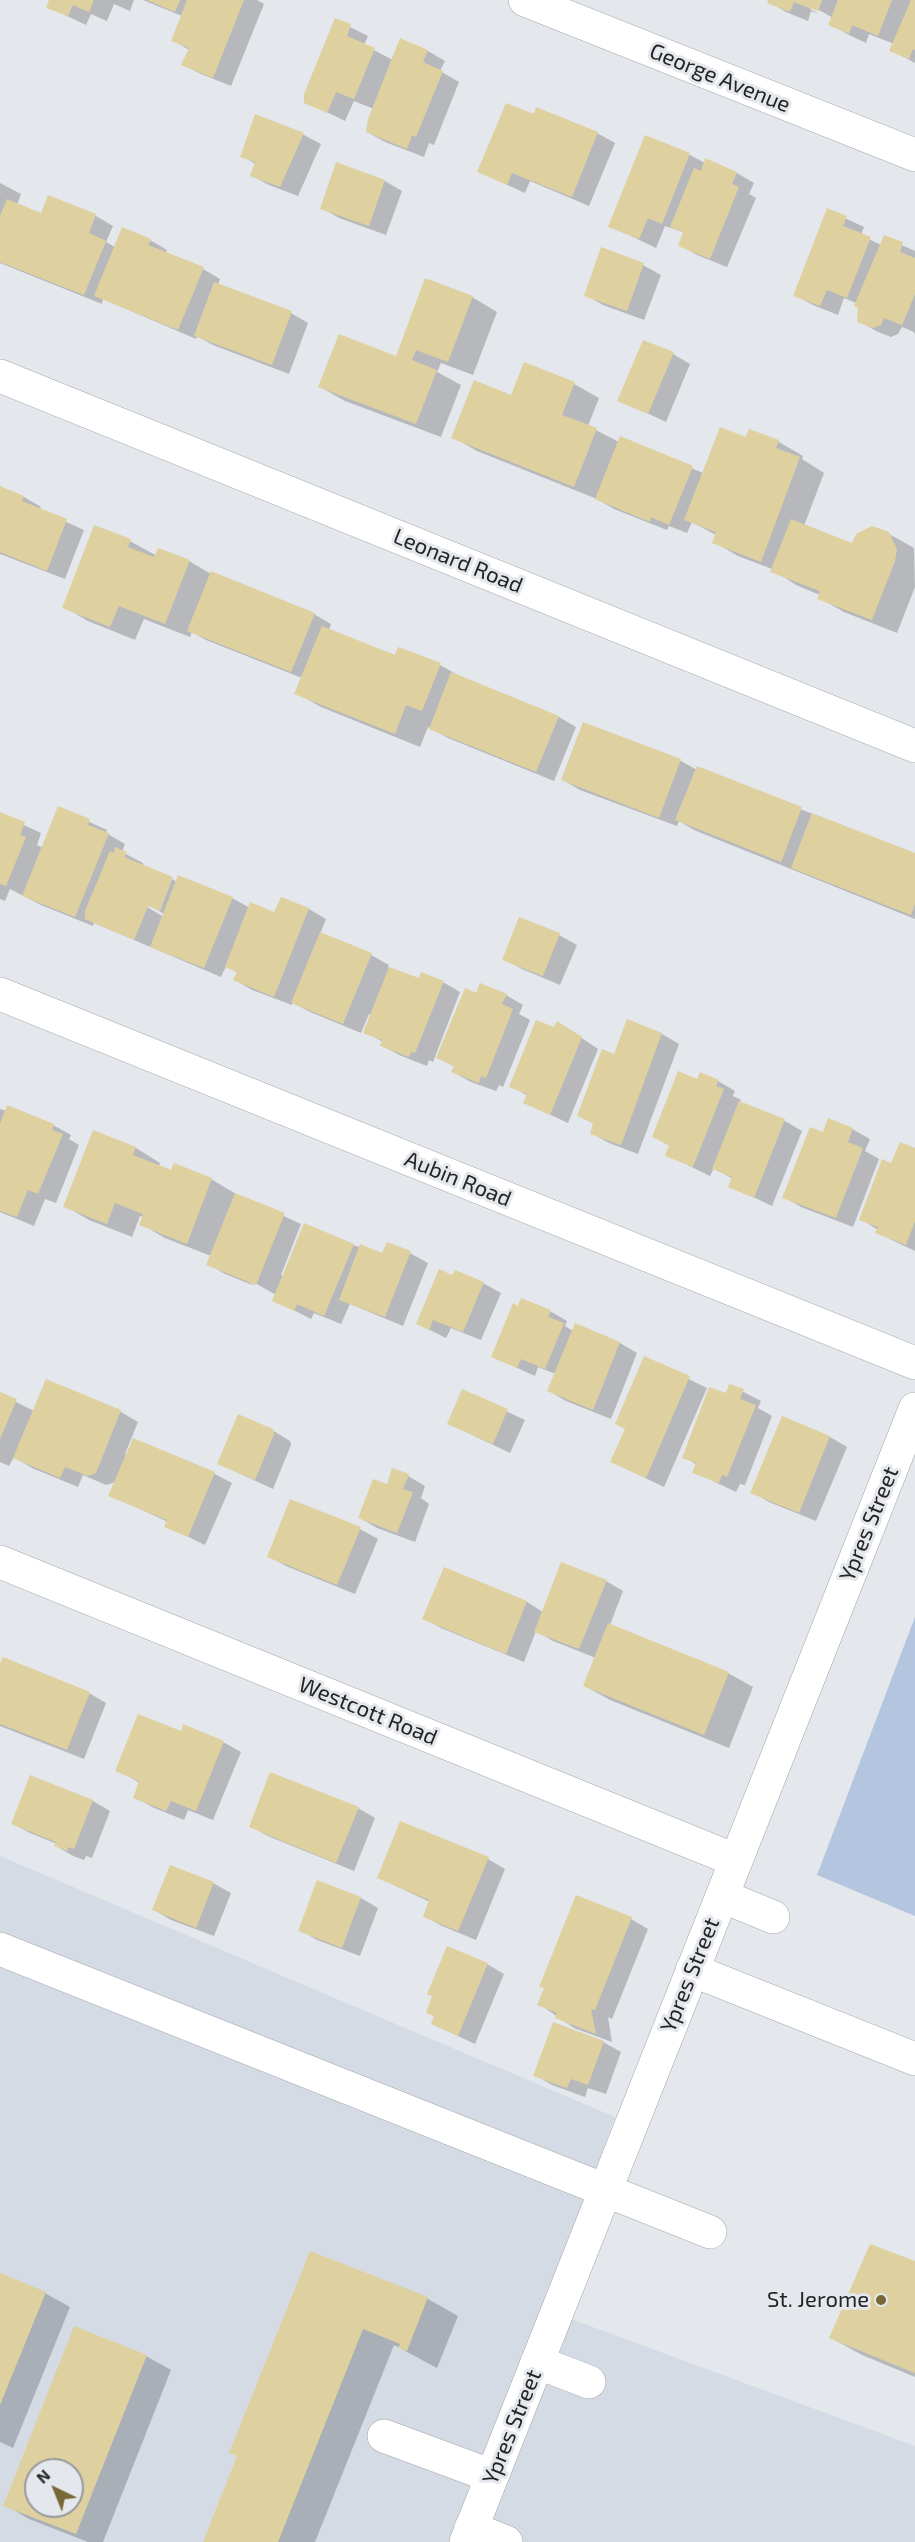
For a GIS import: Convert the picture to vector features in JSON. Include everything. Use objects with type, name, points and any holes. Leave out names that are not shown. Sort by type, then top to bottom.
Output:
[{"type":"street","name":"George Avenue","points":[[525,0],[915,155]]},
{"type":"street","name":"Leonard Road","points":[[0,376],[915,746]]},
{"type":"street","name":"Aubin Road","points":[[0,994],[915,1363]]},
{"type":"street","name":"Ypres Street","points":[[469,2535],[915,1409]]},
{"type":"street","name":"Westcott Road","points":[[0,1562],[735,1860]]},
{"type":"street","points":[[722,1896],[773,1917]]},
{"type":"street","points":[[0,1949],[710,2232]]},
{"type":"street","points":[[692,1970],[915,2059]]},
{"type":"street","points":[[537,2362],[589,2382]]},
{"type":"street","points":[[384,2436],[492,2476]]},
{"type":"street","points":[[469,2535],[506,2542]]},
{"type":"shaded area","points":[[915,1617],[915,1916],[817,1875]]},
{"type":"shaded area","points":[[0,1856],[615,2117],[544,2309],[915,2446],[915,2542],[0,2542]]},
{"type":"building","points":[[49,0],[94,0],[89,12],[73,5],[68,16],[46,8]]},
{"type":"building","points":[[147,0],[180,0],[175,12]]},
{"type":"building","points":[[187,0],[244,0],[213,78],[181,65],[189,48],[171,41]]},
{"type":"building","points":[[768,0],[822,0],[818,11],[794,2],[790,12],[767,3]]},
{"type":"building","points":[[838,0],[892,0],[878,36],[852,25],[849,34],[828,25]]},
{"type":"building","points":[[911,0],[915,0],[915,50],[913,49],[909,59],[889,51]]},
{"type":"building","points":[[335,18],[351,24],[347,36],[375,48],[354,99],[336,92],[327,113],[304,103],[304,94]]},
{"type":"building","points":[[400,38],[428,50],[423,62],[443,71],[416,137],[412,135],[407,149],[366,132],[368,119]]},
{"type":"building","points":[[506,103],[534,114],[536,107],[598,132],[572,197],[512,173],[507,185],[477,172]]},
{"type":"building","points":[[255,114],[304,133],[280,187],[250,176],[255,162],[240,157]]},
{"type":"building","points":[[645,135],[690,153],[662,224],[648,218],[639,239],[608,227]]},
{"type":"building","points":[[705,158],[737,172],[732,184],[739,187],[710,259],[678,246],[683,232],[670,227],[694,168],[701,171]]},
{"type":"building","points":[[336,162],[385,180],[369,226],[320,209]]},
{"type":"building","points":[[48,195],[96,214],[89,233],[106,241],[84,295],[0,262],[0,216],[7,199],[41,213]]},
{"type":"building","points":[[827,208],[847,216],[843,226],[871,237],[847,298],[827,290],[820,306],[793,296]]},
{"type":"building","points":[[122,227],[151,239],[148,245],[204,267],[178,330],[94,296]]},
{"type":"building","points":[[884,235],[903,242],[900,252],[915,258],[915,294],[902,325],[884,318],[881,325],[873,328],[857,322],[858,308],[854,306]]},
{"type":"building","points":[[601,247],[644,263],[627,311],[584,296]]},
{"type":"building","points":[[425,278],[473,296],[448,362],[416,350],[412,360],[437,370],[416,424],[318,387],[339,334],[396,356]]},
{"type":"building","points":[[214,282],[292,311],[272,365],[194,336]]},
{"type":"building","points":[[643,340],[674,352],[648,414],[617,401]]},
{"type":"building","points":[[524,362],[575,382],[562,415],[597,428],[574,487],[451,438],[474,380],[511,395]]},
{"type":"building","points":[[720,427],[746,437],[749,429],[779,440],[776,448],[800,457],[761,562],[712,543],[716,532],[684,520]]},
{"type":"building","points":[[620,436],[693,466],[669,525],[651,517],[650,522],[595,499]]},
{"type":"building","points":[[0,486],[24,496],[22,501],[67,519],[47,571],[0,552]]},
{"type":"building","points":[[791,519],[852,543],[856,534],[872,526],[889,532],[897,549],[895,561],[872,620],[817,599],[820,591],[770,572]]},
{"type":"building","points":[[94,525],[131,539],[128,547],[154,557],[158,548],[190,560],[165,624],[119,606],[110,627],[62,608]]},
{"type":"building","points":[[211,571],[315,613],[291,672],[187,631]]},
{"type":"building","points":[[322,626],[395,655],[398,647],[441,663],[422,711],[406,705],[395,734],[294,694]]},
{"type":"building","points":[[451,672],[559,716],[536,772],[429,729]]},
{"type":"building","points":[[583,722],[681,759],[659,818],[561,780]]},
{"type":"building","points":[[697,766],[802,807],[781,862],[675,820]]},
{"type":"building","points":[[58,806],[90,819],[88,825],[109,833],[75,917],[22,896]]},
{"type":"building","points":[[0,812],[25,822],[20,835],[26,837],[6,886],[0,884]]},
{"type":"building","points":[[812,813],[915,853],[915,904],[911,915],[791,868]]},
{"type":"building","points":[[115,847],[127,852],[124,857],[173,877],[160,911],[148,906],[134,940],[85,919],[85,911],[110,851],[114,853]]},
{"type":"building","points":[[178,875],[233,897],[204,968],[150,947]]},
{"type":"building","points":[[281,897],[309,908],[274,997],[233,980],[237,972],[225,967],[250,902],[274,912]]},
{"type":"building","points":[[519,917],[560,933],[543,976],[502,960]]},
{"type":"building","points":[[320,932],[372,953],[343,1024],[291,1003]]},
{"type":"building","points":[[389,967],[419,978],[421,972],[444,981],[415,1053],[411,1052],[409,1057],[380,1046],[382,1040],[363,1033]]},
{"type":"building","points":[[480,983],[507,994],[502,1004],[513,1009],[486,1078],[481,1076],[479,1083],[451,1072],[454,1066],[436,1058],[465,988],[476,993]]},
{"type":"building","points":[[627,1019],[662,1033],[621,1145],[590,1134],[593,1123],[577,1116],[602,1049],[614,1054]]},
{"type":"building","points":[[536,1020],[554,1027],[557,1021],[582,1037],[550,1115],[523,1103],[527,1094],[509,1087]]},
{"type":"building","points":[[678,1071],[697,1079],[700,1072],[719,1080],[716,1086],[724,1089],[693,1167],[665,1156],[669,1145],[652,1137]]},
{"type":"building","points":[[739,1101],[785,1119],[754,1198],[728,1187],[732,1177],[712,1169]]},
{"type":"building","points":[[7,1105],[54,1124],[52,1130],[63,1134],[38,1194],[28,1190],[17,1217],[0,1211],[0,1124]]},
{"type":"building","points":[[828,1118],[853,1128],[848,1142],[863,1148],[836,1218],[782,1198],[810,1127],[823,1132]]},
{"type":"building","points":[[93,1130],[136,1147],[133,1155],[171,1170],[174,1163],[212,1178],[187,1244],[139,1225],[143,1214],[115,1203],[107,1224],[63,1207]]},
{"type":"building","points":[[900,1142],[915,1148],[915,1221],[906,1245],[875,1233],[878,1227],[859,1220],[882,1159],[891,1163]]},
{"type":"building","points":[[235,1193],[285,1213],[256,1285],[206,1265]]},
{"type":"building","points":[[304,1223],[354,1244],[324,1316],[297,1304],[294,1311],[272,1301]]},
{"type":"building","points":[[387,1242],[411,1251],[385,1317],[339,1300],[360,1244],[382,1253]]},
{"type":"building","points":[[439,1269],[452,1275],[455,1270],[484,1282],[463,1332],[433,1320],[429,1330],[416,1324]]},
{"type":"building","points":[[521,1298],[551,1310],[548,1317],[564,1323],[545,1369],[521,1359],[517,1368],[491,1357],[513,1303],[518,1306]]},
{"type":"building","points":[[575,1323],[620,1342],[593,1410],[547,1391]]},
{"type":"building","points":[[644,1356],[690,1376],[646,1478],[610,1462],[625,1429],[615,1424]]},
{"type":"building","points":[[46,1379],[121,1410],[96,1473],[88,1476],[65,1467],[60,1478],[13,1458]]},
{"type":"building","points":[[729,1384],[744,1389],[740,1399],[756,1405],[727,1477],[722,1475],[719,1483],[692,1473],[696,1463],[682,1458],[709,1387],[726,1393]]},
{"type":"building","points":[[462,1389],[508,1409],[493,1444],[447,1424]]},
{"type":"building","points":[[0,1392],[17,1399],[0,1439]]},
{"type":"building","points":[[238,1414],[273,1429],[274,1434],[255,1480],[217,1464]]},
{"type":"building","points":[[782,1416],[830,1436],[799,1513],[750,1493]]},
{"type":"building","points":[[133,1438],[215,1472],[188,1537],[164,1527],[167,1520],[108,1496]]},
{"type":"building","points":[[392,1468],[409,1474],[403,1489],[413,1492],[397,1533],[358,1518],[373,1479],[387,1484]]},
{"type":"building","points":[[290,1499],[361,1527],[337,1585],[267,1557]]},
{"type":"building","points":[[561,1562],[607,1580],[579,1649],[534,1632]]},
{"type":"building","points":[[444,1567],[527,1601],[506,1654],[422,1619]]},
{"type":"building","points":[[608,1623],[729,1672],[704,1735],[583,1686]]},
{"type":"building","points":[[3,1657],[90,1692],[67,1750],[0,1724],[0,1664]]},
{"type":"building","points":[[138,1714],[181,1731],[183,1724],[224,1741],[196,1811],[171,1801],[166,1811],[133,1798],[139,1781],[115,1771]]},
{"type":"building","points":[[270,1772],[359,1807],[336,1863],[249,1827]]},
{"type":"building","points":[[30,1775],[93,1800],[74,1849],[68,1847],[67,1851],[54,1846],[56,1842],[11,1824]]},
{"type":"building","points":[[400,1821],[489,1857],[458,1931],[423,1917],[429,1900],[377,1878]]},
{"type":"building","points":[[170,1865],[214,1882],[196,1928],[152,1910]]},
{"type":"building","points":[[317,1880],[361,1897],[342,1948],[298,1931]]},
{"type":"building","points":[[576,1895],[632,1917],[595,2010],[591,2009],[596,2034],[555,2018],[557,2013],[537,2005],[544,1988],[539,1987]]},
{"type":"building","points":[[447,1946],[488,1963],[458,2036],[431,2024],[434,2016],[426,2013],[432,1996],[427,1994]]},
{"type":"building","points":[[553,2022],[604,2041],[588,2085],[571,2079],[567,2088],[533,2076]]},
{"type":"building","name":"St. Jerome","points":[[870,2244],[915,2261],[915,2373],[829,2338]]},
{"type":"building","points":[[310,2251],[428,2297],[407,2351],[398,2348],[400,2344],[363,2329],[278,2542],[203,2542],[237,2456],[229,2453]]},
{"type":"building","points":[[0,2273],[46,2292],[0,2405]]},
{"type":"building","points":[[74,2326],[147,2355],[84,2514],[84,2458],[24,2458],[24,2514],[3,2506]]},
{"type":"building","points":[[34,2518],[82,2518],[76,2534]]},
{"type":"place","name":"St. Jerome","points":[[881,2300]]}]
